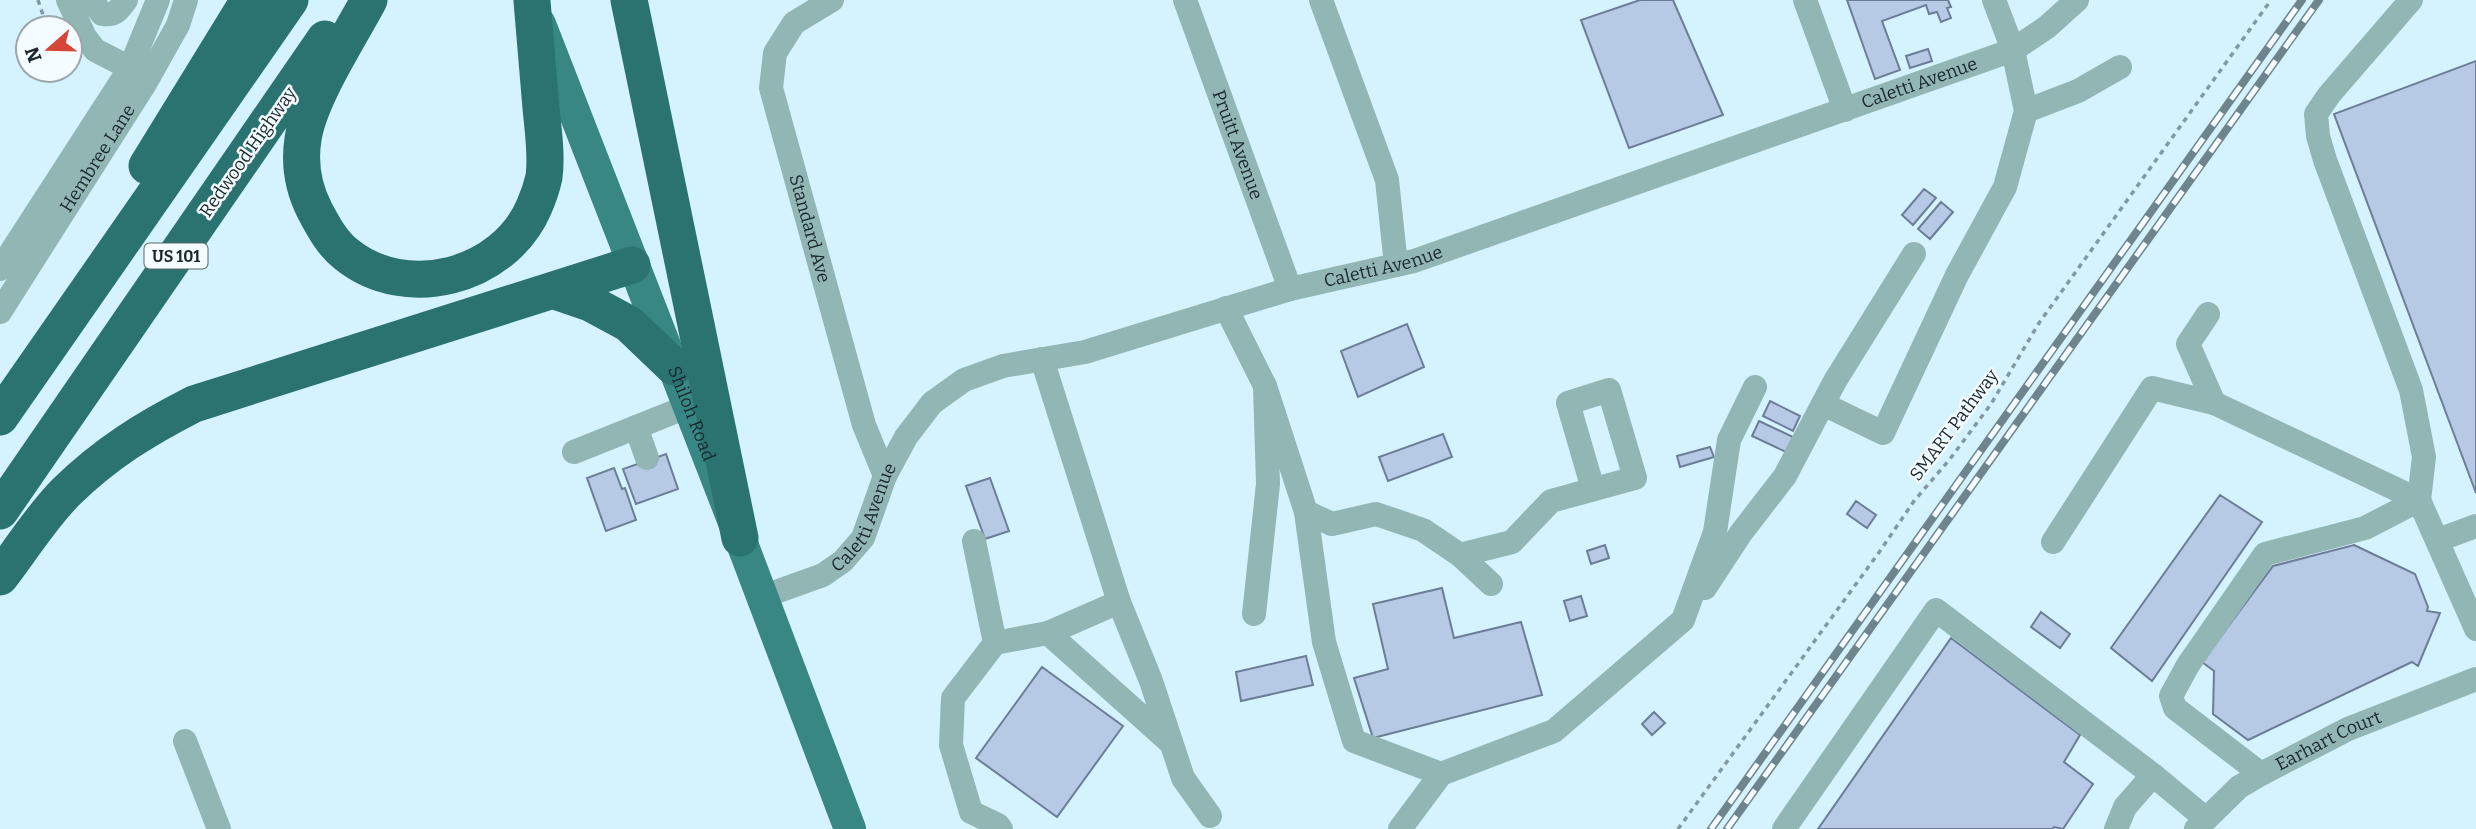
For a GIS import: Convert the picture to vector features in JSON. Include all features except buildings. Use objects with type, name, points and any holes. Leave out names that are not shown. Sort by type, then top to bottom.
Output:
[{"type":"highway","points":[[45,350],[153,155],[249,0]]},
{"type":"highway","name":"US 101","points":[[0,417],[290,0]]},
{"type":"highway","name":"Redwood Highway","points":[[0,511],[352,0]]},
{"type":"highway","points":[[369,0],[308,117],[303,138],[303,181],[318,218],[345,253],[384,275],[410,279],[434,279],[461,273],[488,261],[509,245],[523,229],[535,206],[544,176],[544,143],[531,1]]},
{"type":"highway","points":[[629,0],[740,538]]},
{"type":"highway","points":[[0,577],[64,494],[101,461],[145,429],[194,404],[632,265]]},
{"type":"highway","points":[[555,291],[590,303],[629,324],[674,366]]},
{"type":"main road","name":"Shiloh Road","points":[[531,1],[632,265],[674,366],[850,829]]},
{"type":"street","points":[[68,0],[85,37],[95,50],[130,68]]},
{"type":"street","points":[[92,0],[102,14],[109,15],[118,12],[126,0]]},
{"type":"street","name":"Hembree Lane","points":[[0,269],[130,68],[158,0]]},
{"type":"street","name":"Hembree Lane","points":[[0,312],[146,82],[178,25],[187,0]]},
{"type":"street","name":"Standard Ave","points":[[832,0],[794,23],[775,52],[771,88],[864,425],[885,476]]},
{"type":"street","name":"Pruitt Avenue","points":[[1185,0],[1290,289]]},
{"type":"street","points":[[1321,0],[1387,180],[1396,265]]},
{"type":"street","points":[[1805,0],[1845,110]]},
{"type":"street","points":[[1823,404],[1883,433],[1957,275],[2005,187],[2026,111],[2012,50],[1994,0]]},
{"type":"street","name":"Caletti Avenue","points":[[762,597],[823,575],[843,561],[863,538],[885,476],[906,437],[932,403],[964,380],[1003,366],[1085,352],[1290,289],[1414,261],[2012,50],[2046,27],[2077,0]]},
{"type":"street","points":[[2411,0],[2329,95],[2316,114],[2318,136],[2411,390],[2424,457],[2419,500],[2476,629]]},
{"type":"street","points":[[2026,111],[2078,90],[2120,67]]},
{"type":"street","points":[[1400,829],[1441,774],[1554,731],[1683,620],[1741,533],[1785,476],[1823,404],[1914,254]]},
{"type":"street","points":[[1226,308],[1265,386],[1306,512],[1324,642],[1354,741],[1441,774]]},
{"type":"street","points":[[2208,314],[2188,344],[2214,402]]},
{"type":"street","points":[[1042,359],[1119,602],[1151,681],[1183,778],[1210,816]]},
{"type":"street","points":[[1254,614],[1268,484],[1265,386]]},
{"type":"street","points":[[1683,620],[1715,532],[1729,440],[1755,387]]},
{"type":"street","points":[[2053,542],[2152,388],[2214,402],[2419,500]]},
{"type":"street","points":[[575,452],[689,406]]},
{"type":"street","points":[[636,428],[647,458]]},
{"type":"street","points":[[1460,555],[1512,542],[1551,500],[1593,489]]},
{"type":"street","points":[[2261,774],[2175,708],[2171,696],[2189,665],[2265,554],[2365,528],[2419,500]]},
{"type":"street","points":[[1306,512],[1332,524],[1376,514],[1423,530],[1460,555],[1491,584]]},
{"type":"street","points":[[2438,540],[2476,526]]},
{"type":"street","points":[[974,541],[995,643]]},
{"type":"street","points":[[1001,829],[971,812],[951,745],[953,698],[995,643],[1048,633],[1119,602]]},
{"type":"street","points":[[1784,829],[1937,610],[2153,775],[2201,824]]},
{"type":"street","points":[[1048,633],[1171,743]]},
{"type":"street","name":"Earhart Court","points":[[2201,824],[2239,787],[2261,774],[2348,729],[2476,679]]},
{"type":"street","points":[[186,741],[219,829]]},
{"type":"street","points":[[2116,829],[2125,807],[2153,775]]},
{"type":"path","name":"SMART Pathway","points":[[1678,829],[1914,501],[1991,404],[2039,323],[2271,0]]},
{"type":"railway","points":[[1711,829],[2302,0]]},
{"type":"railway","points":[[1727,829],[2319,0]]}]
